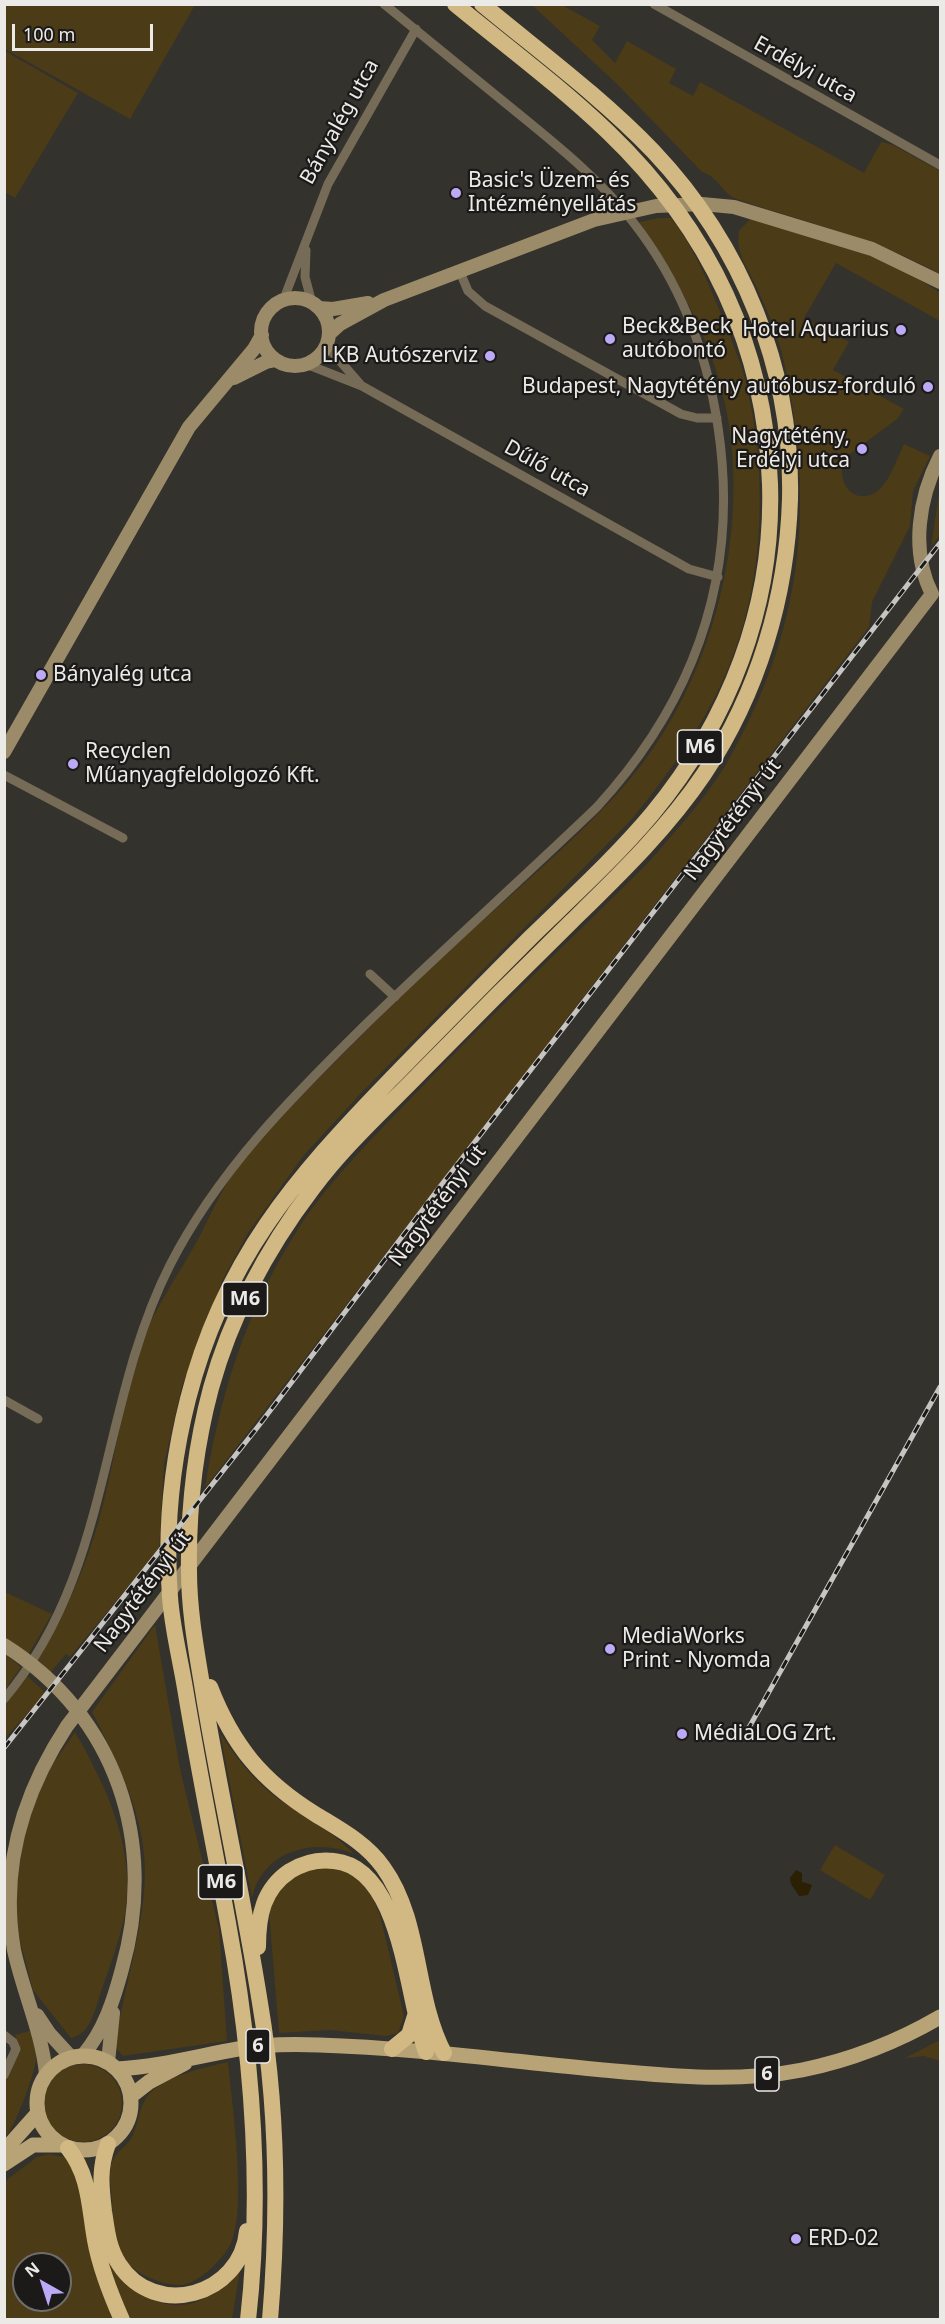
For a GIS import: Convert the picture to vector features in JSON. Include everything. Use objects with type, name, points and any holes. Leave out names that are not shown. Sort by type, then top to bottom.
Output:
[{"type":"highway","name":"M6","points":[[248,2319],[255,2249],[254,2158],[243,2018],[230,1929],[177,1645],[169,1576],[172,1496],[181,1432],[193,1380],[210,1329],[237,1272],[267,1222],[318,1156],[474,994],[624,846],[672,788],[704,741],[728,694],[750,638],[764,580],[771,496],[760,393],[744,334],[711,262],[688,226],[657,185],[609,133],[455,4]]},
{"type":"highway","name":"M6","points":[[270,2319],[278,2195],[270,2078],[261,2007],[196,1646],[189,1593],[190,1516],[202,1426],[219,1362],[246,1297],[269,1252],[315,1184],[487,1004],[616,878],[665,826],[703,776],[734,723],[757,671],[782,577],[789,525],[790,466],[784,409],[766,334],[731,259],[694,200],[651,149],[589,91],[482,4]]},
{"type":"highway","points":[[196,1646],[223,1719],[255,1767],[291,1798],[355,1838],[387,1873],[401,1903],[432,2026],[444,2053]]},
{"type":"highway","points":[[261,2007],[258,1921],[267,1895],[284,1875],[296,1868],[316,1861],[335,1861],[350,1865],[364,1874],[385,1900],[393,1922],[426,2052]]},
{"type":"highway","points":[[392,2049],[409,2035],[414,2027],[415,2015]]},
{"type":"highway","points":[[426,2052],[432,2026]]},
{"type":"highway","points":[[108,2144],[99,2175],[110,2247],[120,2265],[133,2279],[148,2288],[173,2295],[193,2294],[212,2287],[237,2263],[246,2239],[254,2158]]},
{"type":"highway","points":[[65,2146],[81,2164],[102,2269],[122,2319]]},
{"type":"main road","name":"6","points":[[77,2056],[113,2066],[198,2056],[240,2048],[286,2045],[444,2053],[652,2074],[707,2077],[749,2076],[801,2070],[859,2055],[909,2035],[940,2017]]},
{"type":"main road","points":[[65,2146],[49,2135],[37,2114],[36,2097],[46,2074],[57,2064],[77,2056]]},
{"type":"main road","name":"6","points":[[131,2096],[149,2082],[198,2056]]},
{"type":"main road","points":[[4,2164],[33,2145],[65,2146],[88,2150],[108,2144],[127,2124],[131,2096],[124,2077],[113,2066]]},
{"type":"main road","points":[[4,2151],[37,2114]]},
{"type":"street","points":[[4,1699],[46,1637],[74,1576],[96,1512],[113,1431],[135,1350],[170,1266],[192,1225],[250,1144],[300,1089],[394,997],[582,821],[619,783],[649,744],[676,697],[708,619],[718,577],[724,528],[725,470],[710,376],[685,309],[663,267],[633,222],[583,168],[384,4]]},
{"type":"street","name":"Erdélyi utca","points":[[654,4],[940,165]]},
{"type":"street","name":"Bányalég utca","points":[[4,752],[189,427],[254,349],[262,335],[262,327],[269,311],[283,301],[328,184],[416,29]]},
{"type":"street","points":[[306,364],[314,360],[340,324],[384,300],[594,220],[656,206],[702,204],[734,207],[872,249],[940,282]]},
{"type":"street","name":"Bányalég utca","points":[[307,238],[305,277],[315,305],[328,324],[328,340]]},
{"type":"street","points":[[460,272],[468,291],[485,306],[681,414],[697,418],[717,418]]},
{"type":"street","points":[[283,301],[302,299],[333,309],[384,300]]},
{"type":"street","points":[[262,335],[264,345],[276,360]]},
{"type":"street","name":"Dűlő utca","points":[[328,340],[362,386]]},
{"type":"street","name":"Bányalég utca","points":[[222,387],[250,369],[276,360],[289,365],[306,364]]},
{"type":"street","name":"Dűlő utca","points":[[306,364],[362,386],[689,569],[718,577]]},
{"type":"street","name":"Nagytétényi út","points":[[46,2074],[30,2003],[14,1949],[9,1890],[11,1862],[25,1805],[52,1749],[67,1726],[936,598],[923,565],[920,525],[926,488],[940,456]]},
{"type":"street","points":[[4,775],[123,838]]},
{"type":"street","points":[[370,975],[394,997]]},
{"type":"street","points":[[4,1400],[38,1419]]},
{"type":"street","points":[[4,1645],[46,1676],[77,1708],[92,1731],[115,1776],[132,1831],[137,1879],[135,1913],[115,1996],[101,2028],[77,2056]]},
{"type":"street","points":[[113,2066],[115,1996]]},
{"type":"street","name":"Nagytétényi út","points":[[30,2003],[49,2033],[77,2056]]},
{"type":"street","points":[[4,2035],[15,2045],[4,2075]]},
{"type":"shaded area","points":[[5,4],[195,5],[130,119],[5,49]]},
{"type":"shaded area","points":[[532,5],[562,5],[600,26],[592,40],[615,63],[627,41],[676,69],[669,83],[693,96],[700,82],[864,173],[881,142],[893,145],[940,171],[940,274],[891,250],[732,197],[713,178],[702,172],[617,84]]},
{"type":"shaded area","points":[[5,51],[78,93],[15,198],[5,192]]},
{"type":"shaded area","points":[[671,218],[687,240],[699,264],[738,357],[753,416],[760,485],[757,556],[744,624],[724,678],[689,741],[633,818],[363,1091],[304,1155],[248,1233],[223,1279],[182,1386],[164,1464],[159,1549],[70,1657],[66,1654],[51,1672],[38,1660],[73,1592],[93,1539],[105,1499],[133,1368],[140,1347],[156,1312],[232,1175],[244,1158],[301,1095],[433,965],[567,844],[618,793],[652,751],[680,704],[703,653],[720,599],[730,543],[734,488],[730,433],[719,380],[704,338],[674,279],[639,222]]},
{"type":"shaded area","points":[[750,219],[800,231],[849,247],[896,267],[940,293],[940,321],[836,263],[804,318],[849,342],[833,370],[904,409],[897,419],[846,457],[842,474],[848,488],[860,496],[876,492],[889,477],[904,444],[930,456],[913,491],[910,526],[872,602],[869,627],[205,1488],[218,1422],[236,1358],[261,1296],[276,1266],[306,1217],[350,1163],[414,1095],[647,864],[710,788],[728,761],[753,712],[772,664],[787,616],[796,567],[800,518],[799,468],[794,416],[784,362],[773,326],[739,247],[739,231]]},
{"type":"shaded area","points":[[940,487],[940,535],[931,547]]},
{"type":"shaded area","points":[[5,1592],[52,1614],[28,1655],[5,1640]]},
{"type":"shaded area","points":[[155,1625],[180,1769],[219,1929],[227,2041],[123,2056],[115,2047],[141,1919],[145,1876],[144,1854],[136,1812],[129,1791],[92,1712]]},
{"type":"shaded area","points":[[5,1654],[21,1667],[5,1690]]},
{"type":"shaded area","points":[[27,1676],[46,1693],[41,1703],[37,1703],[5,1738],[5,1705]]},
{"type":"shaded area","points":[[75,1732],[116,1818],[126,1865],[127,1889],[120,1933],[94,2013],[83,2032],[71,2038],[33,1990],[19,1937],[15,1895],[26,1822],[51,1767]]},
{"type":"shaded area","points":[[220,1733],[260,1784],[278,1799],[334,1836],[354,1854],[323,1847],[292,1852],[278,1859],[267,1869],[258,1882],[252,1898]]},
{"type":"shaded area","points":[[835,1845],[885,1875],[870,1900],[820,1870]]},
{"type":"shaded area","points":[[332,1867],[353,1875],[369,1889],[380,1915],[404,2016],[398,2033],[386,2036],[330,2030],[279,2033],[269,1912],[279,1888],[292,1875],[310,1869]]},
{"type":"shaded area","points":[[796,1870],[802,1873],[802,1882],[812,1885],[808,1895],[799,1896],[791,1884],[790,1878]]},
{"type":"shaded area","points":[[33,2030],[35,2066],[19,2112],[5,2137],[4,2083],[19,2051],[15,2035]]},
{"type":"shaded area","points":[[940,2040],[940,2061],[924,2056],[905,2058]]},
{"type":"shaded area","points":[[228,2062],[237,2155],[236,2227],[231,2243],[223,2256],[202,2276],[187,2284],[163,2283],[137,2271],[119,2251],[114,2227],[111,2165],[132,2137],[144,2102],[153,2091],[161,2084],[184,2074]]},
{"type":"shaded area","points":[[75,2064],[91,2064],[105,2070],[116,2081],[122,2095],[122,2111],[116,2125],[105,2136],[91,2142],[75,2142],[61,2136],[50,2125],[44,2111],[44,2095],[50,2081],[61,2070]]},
{"type":"shaded area","points":[[49,2154],[64,2157],[74,2164],[117,2319],[5,2320],[5,2181],[37,2157]]},
{"type":"shaded area","points":[[106,2258],[128,2283],[141,2293],[168,2304],[183,2305],[199,2301],[218,2290],[240,2270],[232,2319],[129,2319]]},
{"type":"railway","points":[[4,1748],[260,1424],[439,1188],[940,543]]},
{"type":"railway","points":[[747,1731],[940,1387]]},
{"type":"place","name":"Basic's Üzem- és Intézményellátás","points":[[456,193]]},
{"type":"place","name":"Hotel Aquarius","points":[[901,330]]},
{"type":"place","name":"Beck&Beck autóbontó","points":[[610,339]]},
{"type":"place","name":"LKB Autószerviz","points":[[490,356]]},
{"type":"place","name":"Budapest, Nagytétény autóbusz-forduló","points":[[928,387]]},
{"type":"place","name":"Nagytétény, Erdélyi utca","points":[[862,449]]},
{"type":"place","name":"Bányalég utca","points":[[41,675]]},
{"type":"place","name":"Recyclen Műanyagfeldolgozó Kft.","points":[[73,764]]},
{"type":"place","name":"MediaWorks Print - Nyomda","points":[[610,1649]]},
{"type":"place","name":"MédiaLOG Zrt.","points":[[682,1734]]},
{"type":"place","name":"ERD-02","points":[[796,2239]]}]
